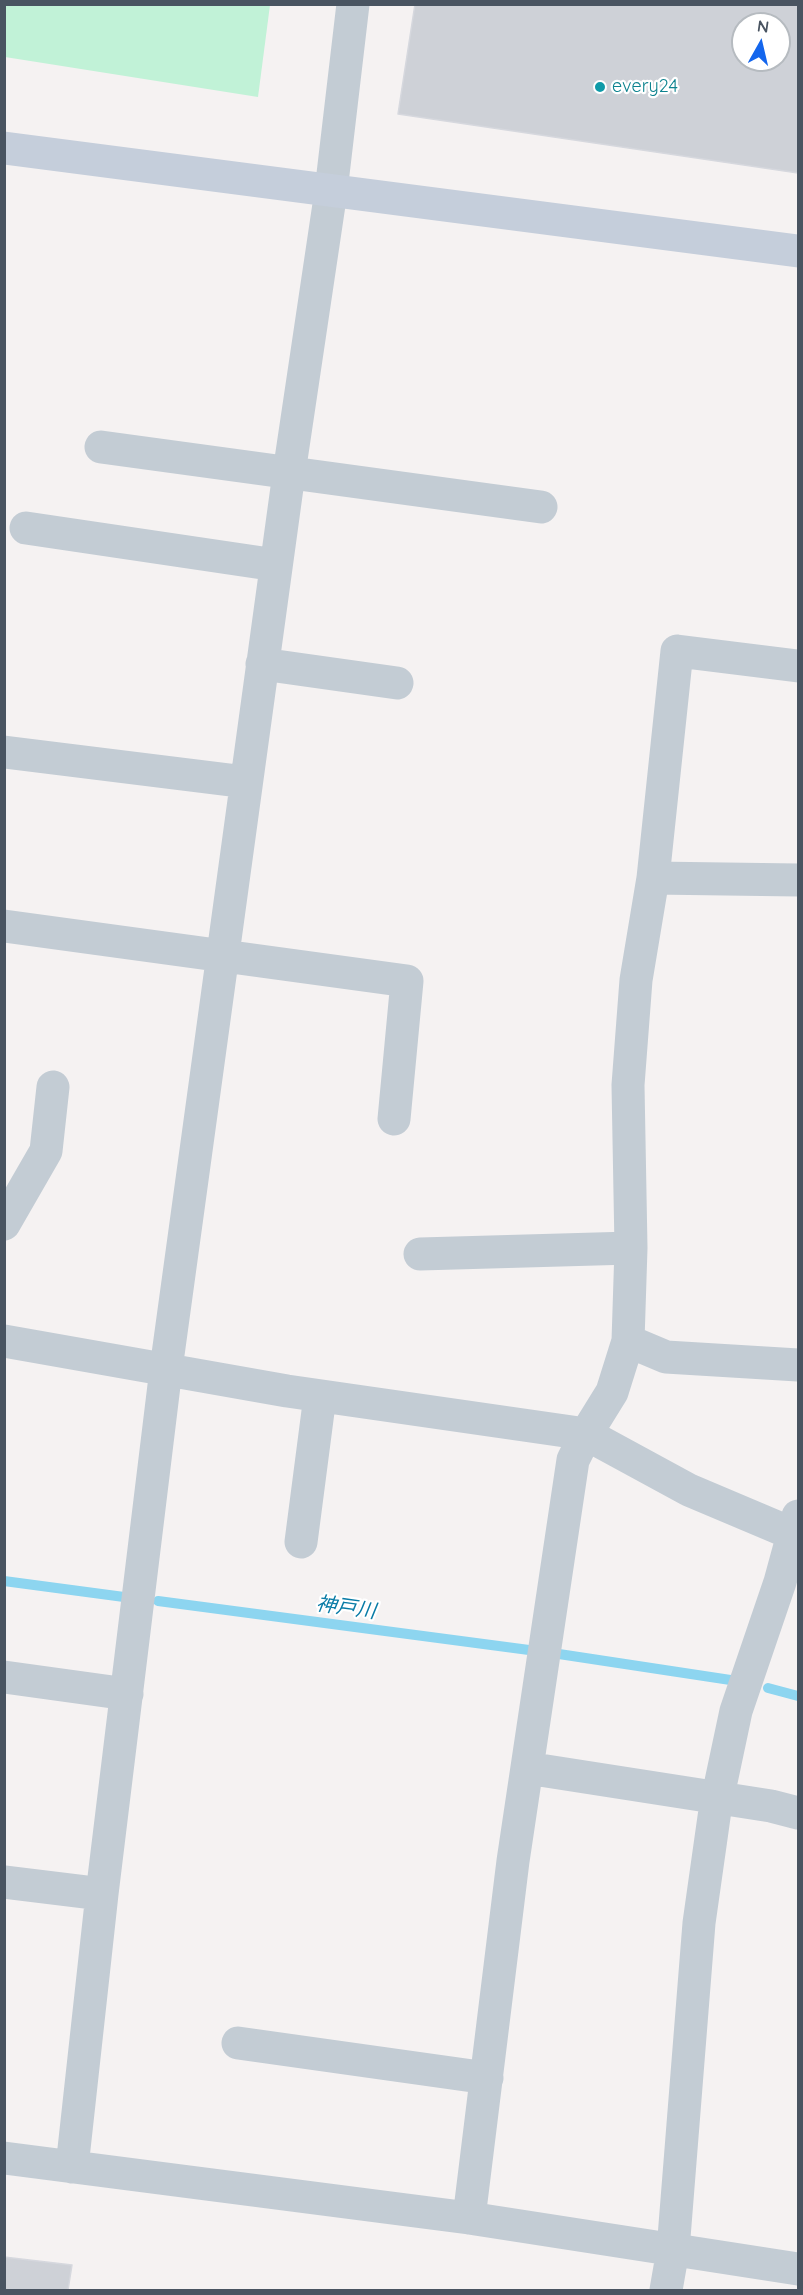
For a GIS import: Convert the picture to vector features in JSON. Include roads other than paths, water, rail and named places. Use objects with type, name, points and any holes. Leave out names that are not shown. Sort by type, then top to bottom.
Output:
[{"type":"street","points":[[72,2167],[102,1894],[166,1369],[288,473],[331,190],[353,4]]},
{"type":"street","points":[[4,148],[798,251]]},
{"type":"street","points":[[101,447],[541,507]]},
{"type":"street","points":[[26,528],[276,565]]},
{"type":"street","points":[[469,2218],[513,1861],[573,1460],[612,1392],[628,1341],[631,1248],[628,1085],[636,980],[653,878],[677,651],[798,666]]},
{"type":"street","points":[[262,664],[397,683]]},
{"type":"street","points":[[4,752],[246,782]]},
{"type":"street","points":[[653,878],[798,880]]},
{"type":"street","points":[[4,926],[407,981],[394,1119]]},
{"type":"street","points":[[4,1224],[46,1151],[53,1087]]},
{"type":"street","points":[[420,1254],[631,1248]]},
{"type":"street","points":[[4,1341],[320,1396],[586,1434],[688,1490],[797,1529],[736,1711],[718,1798],[699,1923],[673,2250],[666,2290]]},
{"type":"street","points":[[628,1341],[666,1357],[798,1365]]},
{"type":"street","points":[[301,1542],[320,1396]]},
{"type":"street","points":[[4,1677],[127,1694]]},
{"type":"street","points":[[527,1768],[771,1806],[798,1813]]},
{"type":"street","points":[[4,1882],[102,1894]]},
{"type":"street","points":[[238,2043],[486,2078]]},
{"type":"street","points":[[4,2158],[469,2218],[798,2269]]},
{"type":"waterway","name":"神戸川","points":[[4,1581],[124,1597]]},
{"type":"waterway","name":"神戸川","points":[[158,1601],[529,1650]]},
{"type":"waterway","name":"神戸川","points":[[559,1654],[737,1681]]},
{"type":"waterway","name":"神戸川","points":[[768,1688],[798,1696]]},
{"type":"place","name":"every24","points":[[600,87]]}]
